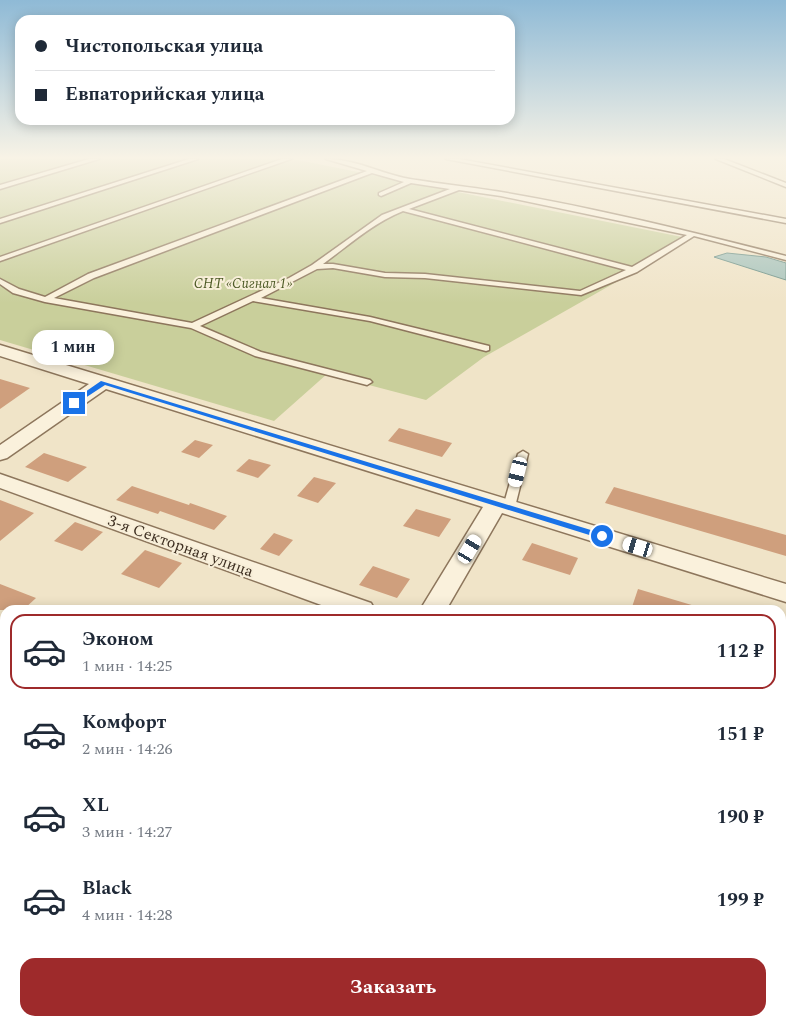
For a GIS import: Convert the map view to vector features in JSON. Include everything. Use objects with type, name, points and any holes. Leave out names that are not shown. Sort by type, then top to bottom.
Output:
[{"type":"street","points":[[0,350],[786,593]]},
{"type":"street","points":[[0,454],[104,382]]},
{"type":"street","name":"3-я Секторная улица","points":[[0,481],[348,605]]},
{"type":"street","points":[[436,605],[503,505]]},
{"type":"lane","points":[[0,221],[44,207]]},
{"type":"lane","points":[[0,259],[150,207]]},
{"type":"lane","points":[[45,300],[91,276],[277,207]]},
{"type":"lane","points":[[193,326],[254,299],[315,267],[374,222],[410,207]]},
{"type":"lane","points":[[559,207],[693,234],[786,258]]},
{"type":"lane","points":[[709,207],[786,221]]},
{"type":"lane","points":[[402,210],[634,270]]},
{"type":"lane","points":[[315,267],[333,266],[385,275],[425,276],[581,293],[634,270],[693,234]]},
{"type":"lane","points":[[0,281],[16,291],[45,300],[193,326],[258,354],[367,382]]},
{"type":"lane","points":[[254,299],[370,319],[486,348]]},
{"type":"lane","points":[[503,505],[523,454]]},
{"type":"green space","name":"СНТ «Сигнал 1»","points":[[0,207],[532,207],[692,239],[484,357],[426,400],[327,374],[274,421],[0,340]]},
{"type":"water","points":[[727,253],[766,257],[786,263],[786,280],[714,257]]},
{"type":"building","points":[[0,379],[30,388],[0,409]]},
{"type":"building","points":[[399,428],[452,443],[442,457],[388,441]]},
{"type":"building","points":[[195,440],[213,445],[199,458],[181,452]]},
{"type":"building","points":[[44,453],[87,467],[68,482],[25,467]]},
{"type":"building","points":[[249,459],[271,465],[258,478],[236,471]]},
{"type":"building","points":[[314,477],[336,483],[318,503],[297,496]]},
{"type":"building","points":[[132,486],[227,516],[214,530],[160,511],[158,514],[116,500]]},
{"type":"building","points":[[614,487],[786,535],[786,556],[605,503]]},
{"type":"building","points":[[0,500],[34,513],[0,541]]},
{"type":"building","points":[[416,509],[451,519],[439,537],[403,526]]},
{"type":"building","points":[[75,522],[103,532],[82,551],[54,541]]},
{"type":"building","points":[[274,533],[293,540],[279,556],[260,549]]},
{"type":"building","points":[[532,543],[578,558],[570,575],[522,560]]},
{"type":"building","points":[[145,550],[182,563],[159,588],[121,574]]},
{"type":"building","points":[[373,566],[410,579],[397,598],[359,585]]},
{"type":"building","points":[[0,584],[36,598],[28,605],[0,605]]},
{"type":"building","points":[[638,589],[692,605],[633,605]]},
{"type":"route","points":[[74,403],[104,382],[602,536]]}]
